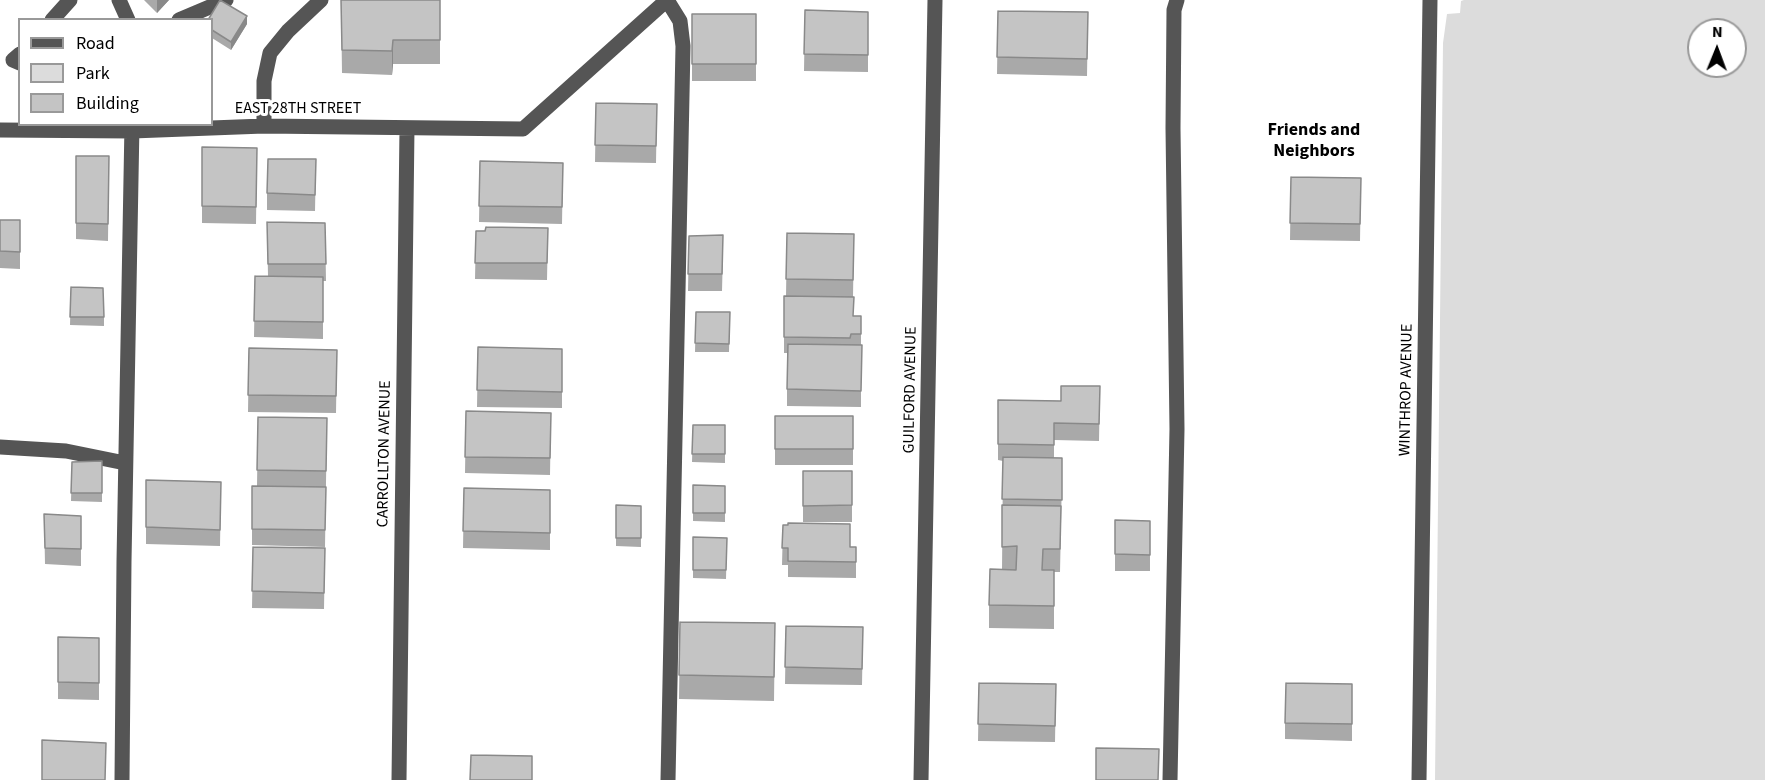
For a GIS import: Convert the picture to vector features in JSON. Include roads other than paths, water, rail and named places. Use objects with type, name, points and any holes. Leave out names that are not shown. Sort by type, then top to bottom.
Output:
[{"type":"street","points":[[53,18],[70,0]]},
{"type":"street","points":[[119,0],[127,18]]},
{"type":"street","points":[[183,18],[226,0]]},
{"type":"street","points":[[264,126],[264,81],[270,52],[288,31],[321,0]]},
{"type":"street","points":[[667,0],[680,21],[683,46],[668,780]]},
{"type":"street","name":"EAST 28TH STREET","points":[[0,130],[264,126],[523,129],[667,0]]},
{"type":"street","name":"GUILFORD AVENUE","points":[[921,780],[934,0]]},
{"type":"street","points":[[1170,780],[1177,429],[1173,128],[1174,10],[1177,0]]},
{"type":"street","name":"WINTHROP AVENUE","points":[[1419,780],[1430,0]]},
{"type":"street","points":[[122,780],[125,463],[132,128]]},
{"type":"street","name":"CARROLLTON AVENUE","points":[[399,780],[407,128]]},
{"type":"street","points":[[0,447],[66,451],[125,463]]},
{"type":"district","name":"Friends and Neighbors","points":[[1314,141]]}]
